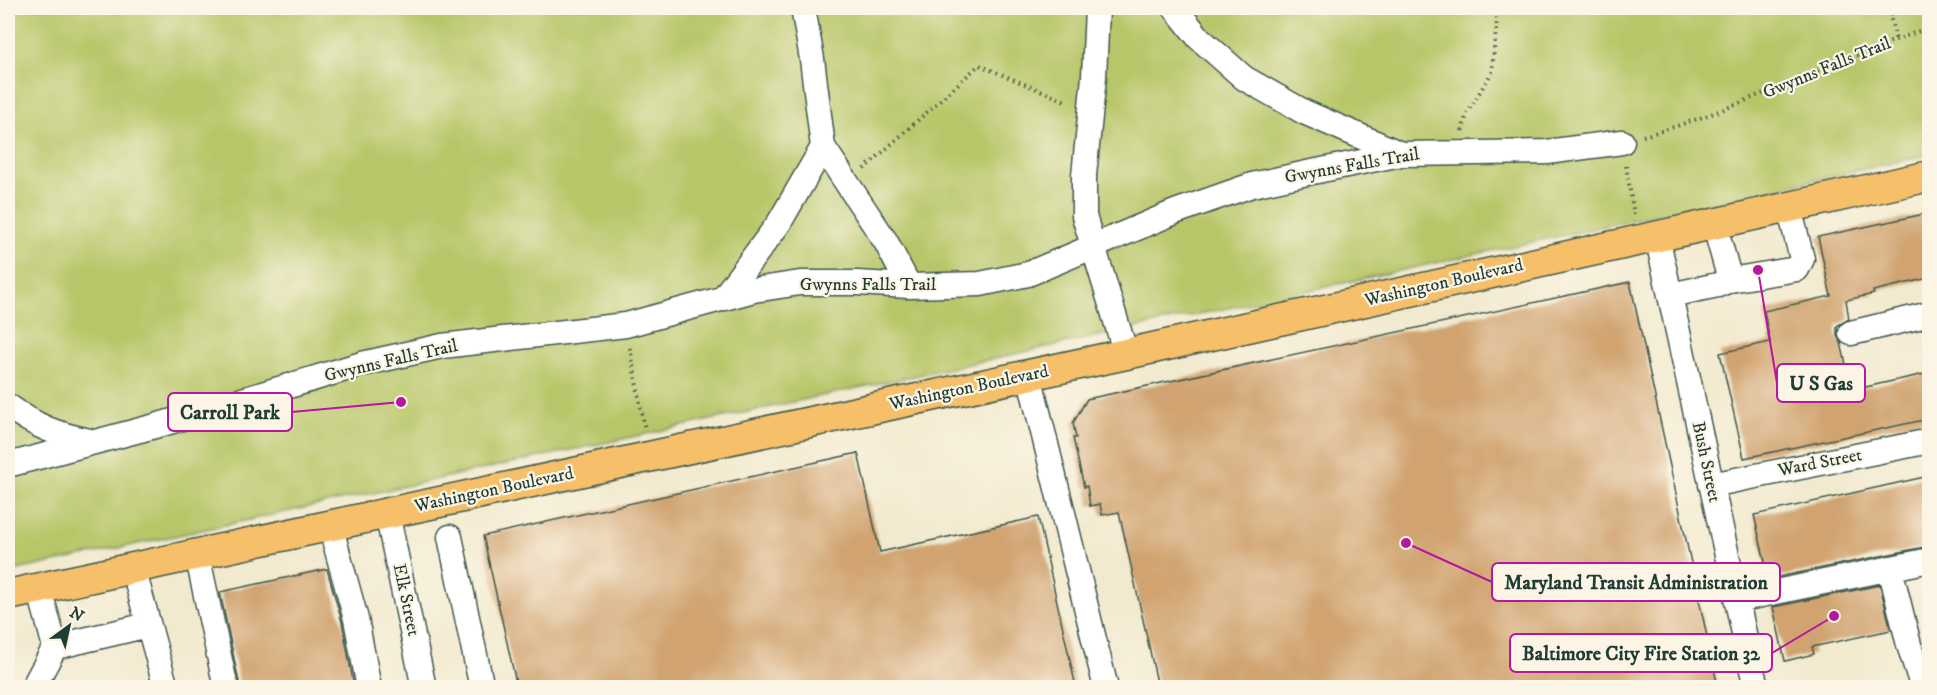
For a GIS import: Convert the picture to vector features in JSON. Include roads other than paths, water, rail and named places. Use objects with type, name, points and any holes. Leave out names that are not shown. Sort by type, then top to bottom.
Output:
[{"type":"main road","name":"Washington Boulevard","points":[[8,594],[1126,354],[1929,176]]},
{"type":"street","points":[[803,8],[812,59],[822,147],[886,242],[909,286]]},
{"type":"street","points":[[1097,8],[1091,111],[1084,175],[1084,216],[1126,354]]},
{"type":"street","points":[[1174,8],[1199,38],[1244,78],[1304,112],[1401,154]]},
{"type":"street","name":"Gwynns Falls Trail","points":[[8,465],[159,425],[362,364],[442,346],[626,325],[754,290],[800,283],[857,282],[909,286],[980,284],[1028,274],[1175,212],[1252,185],[1401,154],[1547,152],[1622,142]]},
{"type":"street","points":[[723,298],[779,223],[822,147]]},
{"type":"street","points":[[1670,295],[1718,285],[1730,280],[1797,269],[1802,259],[1789,207]]},
{"type":"street","points":[[1714,223],[1730,280]]},
{"type":"street","name":"Bush Street","points":[[1657,236],[1756,687]]},
{"type":"street","points":[[1851,333],[1929,314]]},
{"type":"street","points":[[1029,375],[1106,687]]},
{"type":"street","points":[[8,406],[51,432],[96,442]]},
{"type":"street","name":"Ward Street","points":[[1711,485],[1929,441]]},
{"type":"street","name":"Elk Street","points":[[387,513],[424,687]]},
{"type":"street","points":[[330,525],[356,619],[369,687]]},
{"type":"street","points":[[450,537],[482,687]]},
{"type":"street","points":[[197,554],[226,687]]},
{"type":"street","points":[[1737,600],[1929,560]]},
{"type":"street","points":[[133,568],[166,687]]},
{"type":"street","points":[[1890,568],[1920,685]]},
{"type":"street","points":[[37,687],[36,682],[55,647],[39,588]]},
{"type":"street","points":[[55,647],[148,625]]},
{"type":"place","name":"U S Gas","points":[[1758,270]]},
{"type":"place","name":"Carroll Park","points":[[401,402]]},
{"type":"place","name":"Maryland Transit Administration","points":[[1406,543]]},
{"type":"place","name":"Baltimore City Fire Station 32","points":[[1834,616]]}]
